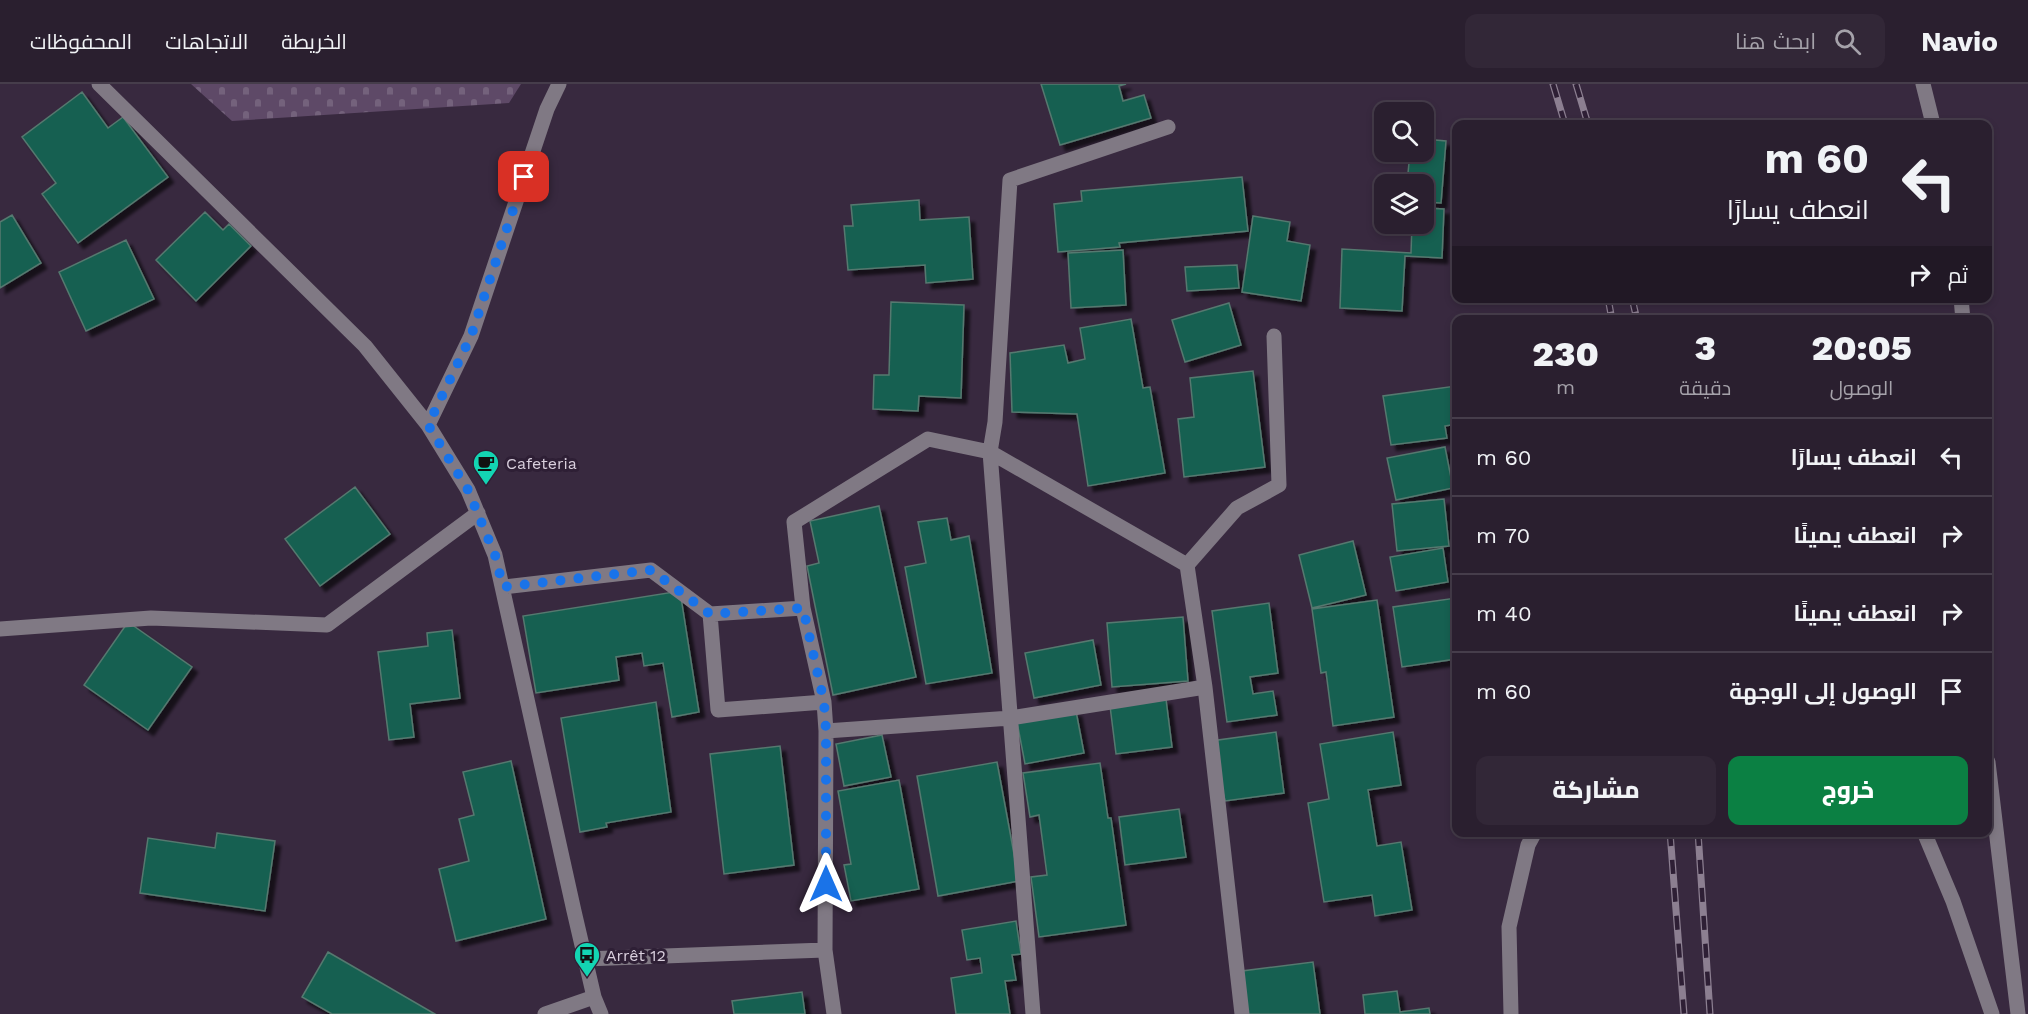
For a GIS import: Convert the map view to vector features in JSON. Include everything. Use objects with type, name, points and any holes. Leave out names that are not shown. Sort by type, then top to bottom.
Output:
[{"type":"street","points":[[99,84],[365,346],[428,425],[468,490],[495,555],[585,959],[594,997],[601,1014]]},
{"type":"street","points":[[428,425],[471,336],[547,109],[559,84]]},
{"type":"street","points":[[1923,84],[1932,120]]},
{"type":"street","points":[[1033,1014],[990,452],[995,422],[1010,180],[1168,127]]},
{"type":"street","points":[[1242,1014],[1205,687],[1187,565],[1237,508],[1279,485],[1274,336]]},
{"type":"street","points":[[834,1014],[825,950],[826,731],[824,702],[803,608],[794,522],[928,439],[990,452],[1187,565]]},
{"type":"street","points":[[0,629],[150,618],[327,625],[478,513]]},
{"type":"street","points":[[503,587],[651,570],[710,614],[803,608]]},
{"type":"street","points":[[710,614],[718,710],[824,702]]},
{"type":"street","points":[[826,731],[1011,718],[1205,687]]},
{"type":"street","points":[[1992,796],[2018,1014]]},
{"type":"street","points":[[1511,1014],[1509,927],[1527,845],[1532,837]]},
{"type":"street","points":[[1926,837],[1953,901],[1992,1014]]},
{"type":"street","points":[[585,959],[825,950]]},
{"type":"street","points":[[545,1014],[594,997]]},
{"type":"green space","points":[[191,84],[521,84],[509,103],[232,121]]},
{"type":"building","points":[[1041,84],[1126,84],[1119,86],[1123,101],[1144,95],[1151,118],[1060,145]]},
{"type":"building","points":[[82,92],[108,128],[123,117],[168,177],[78,243],[42,194],[56,183],[22,137]]},
{"type":"building","points":[[1434,140],[1446,141],[1441,203],[1434,203],[1434,174],[1408,174],[1409,162],[1434,162]]},
{"type":"building","points":[[1242,177],[1248,231],[1119,243],[1120,247],[1058,252],[1054,204],[1082,201],[1081,191]]},
{"type":"building","points":[[919,200],[920,220],[969,217],[973,279],[926,283],[925,265],[848,270],[844,226],[853,226],[851,205]]},
{"type":"building","points":[[1434,208],[1444,209],[1442,258],[1405,256],[1402,311],[1340,308],[1342,249],[1411,253],[1412,234],[1434,234]]},
{"type":"building","points":[[205,212],[223,230],[229,224],[251,246],[196,301],[156,260]]},
{"type":"building","points":[[12,215],[41,263],[0,288],[0,222]]},
{"type":"building","points":[[1253,216],[1290,222],[1287,241],[1310,245],[1301,301],[1242,292]]},
{"type":"building","points":[[126,240],[154,299],[86,331],[59,272]]},
{"type":"building","points":[[1123,250],[1126,305],[1071,308],[1068,253]]},
{"type":"building","points":[[1237,265],[1239,288],[1187,291],[1185,267]]},
{"type":"building","points":[[891,302],[964,305],[961,398],[919,396],[918,411],[873,409],[874,375],[889,375]]},
{"type":"building","points":[[1229,303],[1241,345],[1185,362],[1172,320]]},
{"type":"building","points":[[1131,319],[1143,388],[1150,387],[1165,473],[1088,486],[1077,414],[1012,412],[1010,353],[1064,345],[1068,363],[1085,359],[1080,328]]},
{"type":"building","points":[[1253,371],[1265,467],[1184,477],[1178,419],[1194,417],[1190,378]]},
{"type":"building","points":[[1452,387],[1452,425],[1445,426],[1447,438],[1391,445],[1383,396]]},
{"type":"building","points":[[1445,447],[1452,488],[1396,500],[1387,458]]},
{"type":"building","points":[[355,487],[390,534],[320,586],[285,539]]},
{"type":"building","points":[[1444,499],[1449,546],[1397,551],[1392,504]]},
{"type":"building","points":[[879,506],[916,677],[833,695],[807,566],[819,563],[810,521]]},
{"type":"building","points":[[947,518],[951,540],[969,536],[992,673],[926,684],[905,567],[926,563],[918,522]]},
{"type":"building","points":[[1353,541],[1366,595],[1312,608],[1299,555]]},
{"type":"building","points":[[1443,548],[1448,582],[1396,591],[1390,557]]},
{"type":"building","points":[[680,591],[699,712],[672,717],[663,663],[644,666],[642,653],[616,657],[619,680],[536,693],[523,616]]},
{"type":"building","points":[[1452,599],[1452,660],[1402,667],[1393,607]]},
{"type":"building","points":[[1377,600],[1394,717],[1333,726],[1326,672],[1321,673],[1312,609]]},
{"type":"building","points":[[1269,603],[1278,673],[1250,677],[1253,694],[1273,691],[1277,715],[1227,722],[1212,611]]},
{"type":"building","points":[[1183,617],[1188,681],[1112,687],[1107,623]]},
{"type":"building","points":[[128,622],[192,667],[148,730],[84,685]]},
{"type":"building","points":[[452,630],[460,698],[410,704],[414,737],[389,740],[378,652],[428,646],[427,633]]},
{"type":"building","points":[[1093,640],[1101,685],[1034,698],[1025,653]]},
{"type":"building","points":[[1166,699],[1172,747],[1116,754],[1110,706]]},
{"type":"building","points":[[656,702],[671,812],[606,823],[607,827],[580,832],[561,718]]},
{"type":"building","points":[[1076,711],[1084,753],[1025,764],[1017,722]]},
{"type":"building","points":[[1276,732],[1284,793],[1225,801],[1211,741]]},
{"type":"building","points":[[1393,732],[1401,785],[1368,790],[1377,846],[1401,842],[1412,910],[1375,916],[1372,895],[1324,902],[1308,803],[1329,799],[1320,744]]},
{"type":"building","points":[[882,735],[891,777],[844,786],[836,744]]},
{"type":"building","points":[[780,746],[794,865],[724,874],[710,754]]},
{"type":"building","points":[[511,761],[546,919],[456,941],[439,869],[469,861],[459,819],[474,815],[463,772]]},
{"type":"building","points":[[997,762],[1019,881],[938,896],[917,776]]},
{"type":"building","points":[[1100,763],[1108,818],[1111,818],[1126,925],[1039,937],[1031,877],[1047,875],[1039,815],[1030,817],[1023,773]]},
{"type":"building","points":[[899,780],[919,889],[851,901],[844,865],[851,864],[838,791]]},
{"type":"building","points":[[1179,809],[1186,857],[1125,865],[1119,817]]},
{"type":"building","points":[[217,833],[275,841],[265,911],[140,893],[148,838],[215,848]]},
{"type":"building","points":[[1016,921],[1021,954],[1012,955],[1016,980],[1005,981],[1010,1014],[956,1014],[951,978],[982,973],[980,958],[967,960],[962,930]]},
{"type":"building","points":[[328,952],[435,1014],[332,1014],[302,997]]},
{"type":"building","points":[[1313,962],[1320,1014],[1247,1014],[1242,971]]},
{"type":"building","points":[[1397,991],[1400,1012],[1429,1008],[1430,1014],[1365,1014],[1363,995]]},
{"type":"building","points":[[802,992],[805,1014],[734,1014],[732,1001]]},
{"type":"railway","points":[[1553,84],[1564,120]]},
{"type":"railway","points":[[1576,84],[1587,120]]},
{"type":"railway","points":[[1609,303],[1611,315]]},
{"type":"railway","points":[[1633,303],[1636,315]]},
{"type":"railway","points":[[1670,837],[1684,1014]]},
{"type":"railway","points":[[1698,837],[1710,1014]]},
{"type":"place","name":"Cafeteria","points":[[486,486]]},
{"type":"place","name":"Arrêt 12","points":[[587,978]]},
{"type":"route","points":[[524,177],[471,336],[428,425],[468,490],[495,555],[503,587],[651,570],[710,614],[803,608],[824,702],[826,884]]}]
